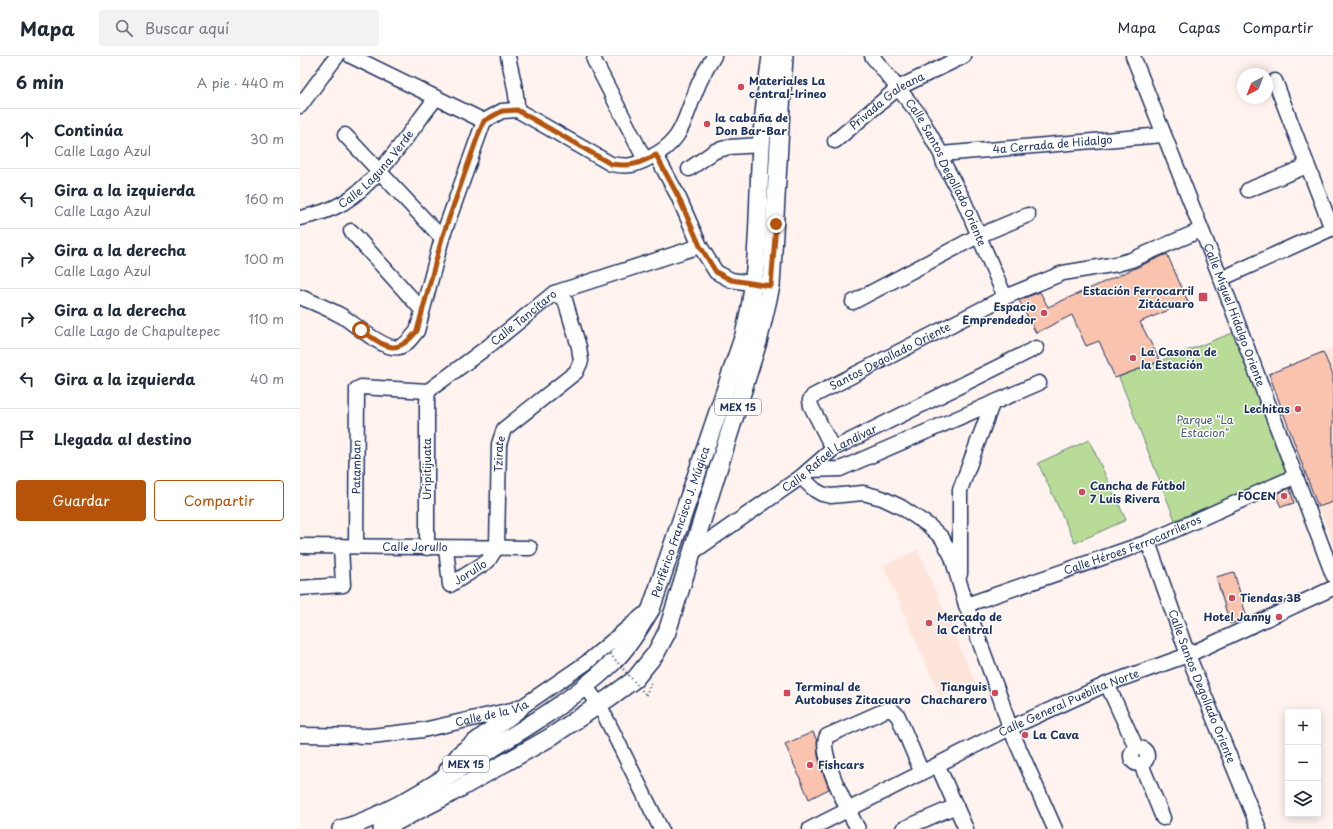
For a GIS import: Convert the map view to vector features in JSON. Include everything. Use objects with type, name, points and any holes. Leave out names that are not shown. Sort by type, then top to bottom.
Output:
[{"type":"main road","name":"Periférico Francisco J. Múgica","points":[[341,829],[393,808],[538,721],[585,686],[611,664],[633,640],[653,603],[744,335],[763,285],[761,145],[770,56]]},
{"type":"main road","name":"Periférico Francisco J. Múgica","points":[[382,829],[446,796],[548,738],[636,679],[656,653],[667,632],[677,606],[700,526],[758,342],[784,56]]},
{"type":"main road","points":[[653,603],[677,606]]},
{"type":"main road","points":[[439,780],[460,754],[520,708]]},
{"type":"street","points":[[300,106],[337,56]]},
{"type":"street","points":[[351,56],[484,121]]},
{"type":"street","points":[[508,56],[514,89],[518,99],[517,110]]},
{"type":"street","points":[[300,297],[331,310],[377,340],[391,347],[399,347],[409,342],[417,331],[442,238],[484,121],[502,111],[517,110],[611,164],[624,166],[636,165],[651,157],[675,140],[684,123],[697,86],[714,56]]},
{"type":"street","name":"Calle Santos Degollado Oriente","points":[[872,56],[918,113],[941,154],[944,164],[963,199],[1005,297]]},
{"type":"street","name":"Privada Galeana","points":[[835,141],[898,88],[964,56]]},
{"type":"street","name":"Calle Miguel Hidalgo Oriente","points":[[1133,56],[1221,279],[1333,575]]},
{"type":"street","points":[[594,60],[651,157],[678,196],[700,246],[716,272],[731,280],[763,285]]},
{"type":"street","points":[[1221,279],[1333,228],[1307,166],[1276,81]]},
{"type":"street","name":"Calle Laguna Verde","points":[[300,218],[323,213],[344,202],[380,170],[436,98]]},
{"type":"street","points":[[345,135],[380,170],[442,238]]},
{"type":"street","name":"4a Cerrada de Hidalgo","points":[[941,154],[1163,135]]},
{"type":"street","points":[[689,169],[715,151],[729,147],[761,145]]},
{"type":"street","points":[[1248,190],[1307,166]]},
{"type":"street","points":[[853,302],[978,236],[1028,214]]},
{"type":"street","name":"Santos Degollado Oriente","points":[[833,450],[811,406],[810,400],[814,396],[1005,297],[1063,273],[1117,264],[1131,260],[1201,230]]},
{"type":"street","points":[[351,231],[422,310]]},
{"type":"street","name":"Calle Tancítaro","points":[[428,390],[490,345],[554,293],[700,246]]},
{"type":"street","name":"Tzirate","points":[[497,547],[499,444],[504,429],[576,372],[581,361],[576,335],[565,300],[554,293]]},
{"type":"street","name":"Calle Rafael Landívar","points":[[693,552],[805,473],[833,450],[1036,348]]},
{"type":"street","points":[[1039,383],[840,469],[805,473],[815,490],[822,494],[831,496],[863,493],[882,498],[906,510],[928,525],[942,538],[952,557],[966,605],[1010,728],[1055,829]]},
{"type":"street","name":"Patamban","points":[[356,546],[357,389],[361,387],[428,390]]},
{"type":"street","name":"Uripitijuata","points":[[427,548],[426,403],[428,390]]},
{"type":"street","points":[[960,581],[962,555],[960,490],[992,404]]},
{"type":"street","name":"Calle Héroes Ferrocarrileros","points":[[966,605],[1148,542],[1296,476]]},
{"type":"street","name":"Calle Santos Degollado Oriente","points":[[1148,542],[1188,655],[1259,829]]},
{"type":"street","name":"Calle Jorullo","points":[[300,546],[530,548]]},
{"type":"street","points":[[300,588],[343,585],[341,546]]},
{"type":"street","name":"Jorullo","points":[[446,548],[450,585],[488,561],[497,547]]},
{"type":"street","name":"Calle General Pueblita Norte","points":[[810,829],[938,766],[1010,728],[1107,684],[1188,655],[1333,588]]},
{"type":"street","name":"Calle de la Vía","points":[[300,735],[370,736],[423,730],[520,708],[607,648],[653,603]]},
{"type":"street","points":[[1107,684],[1136,747],[1132,750],[1130,755],[1132,760],[1136,764],[1141,764],[1163,818]]},
{"type":"street","points":[[585,686],[599,704],[661,829]]},
{"type":"street","points":[[858,829],[847,810],[837,787],[824,745],[827,736],[886,710],[892,710],[898,716],[922,773]]},
{"type":"street","points":[[938,766],[966,829]]},
{"type":"street","points":[[903,829],[956,806]]},
{"type":"path","points":[[610,654],[646,696],[653,678]]},
{"type":"shaded area","points":[[1333,348],[1333,376],[1323,352]]},
{"type":"shaded area","points":[[1333,502],[1333,543],[1318,507]]},
{"type":"shaded area","name":"Mercado de la Central","points":[[918,550],[975,681],[940,696],[883,565]]},
{"type":"green space","name":"Parque \"La Estacion\"","points":[[1235,332],[1291,476],[1175,520],[1119,377]]},
{"type":"green space","name":"Cancha de Fútbol 7 Luis Rivera","points":[[1089,440],[1126,520],[1075,543],[1038,463]]},
{"type":"building","points":[[1167,254],[1188,302],[1140,322],[1160,361],[1115,378],[1099,341],[1086,346],[1072,315],[1036,333],[1019,300],[1040,292],[1048,307]]},
{"type":"building","points":[[1323,352],[1333,375],[1333,502],[1318,507],[1269,374]]},
{"type":"building","name":"FOCEN","points":[[1290,488],[1294,503],[1281,507],[1275,494]]},
{"type":"building","name":"Tiendas 3B","points":[[1234,572],[1247,618],[1230,624],[1216,577]]},
{"type":"building","name":"Fishcars","points":[[813,732],[817,741],[818,756],[829,789],[809,799],[785,744]]},
{"type":"place","name":"Materiales La central-Irineo","points":[[741,87]]},
{"type":"place","name":"la cabaña de Don Bar-Bar","points":[[707,124]]},
{"type":"place","name":"Estación Ferrocarril Zitácuaro","points":[[1203,297]]},
{"type":"place","name":"Espacio Emprendedor","points":[[1044,313]]},
{"type":"place","name":"La Casona de la Estación","points":[[1133,358]]},
{"type":"place","name":"Lechitas","points":[[1298,409]]},
{"type":"place","name":"Cancha de Fútbol 7 Luis Rivera","points":[[1082,492]]},
{"type":"place","name":"FOCEN","points":[[1284,496]]},
{"type":"place","name":"Tiendas 3B","points":[[1232,598]]},
{"type":"place","name":"Hotel Janny","points":[[1279,617]]},
{"type":"place","name":"Mercado de la Central","points":[[929,623]]},
{"type":"place","name":"Terminal de Autobuses Zitacuaro","points":[[787,693]]},
{"type":"place","name":"Tianguis Chacharero","points":[[995,693]]},
{"type":"place","name":"La Cava","points":[[1025,735]]},
{"type":"place","name":"Fishcars","points":[[810,765]]},
{"type":"route","points":[[361,330],[391,347],[399,347],[409,342],[417,331],[442,238],[479,133],[484,121],[502,111],[517,110],[611,164],[624,166],[636,165],[656,155],[678,196],[700,246],[716,272],[731,280],[771,286],[776,224]]}]
